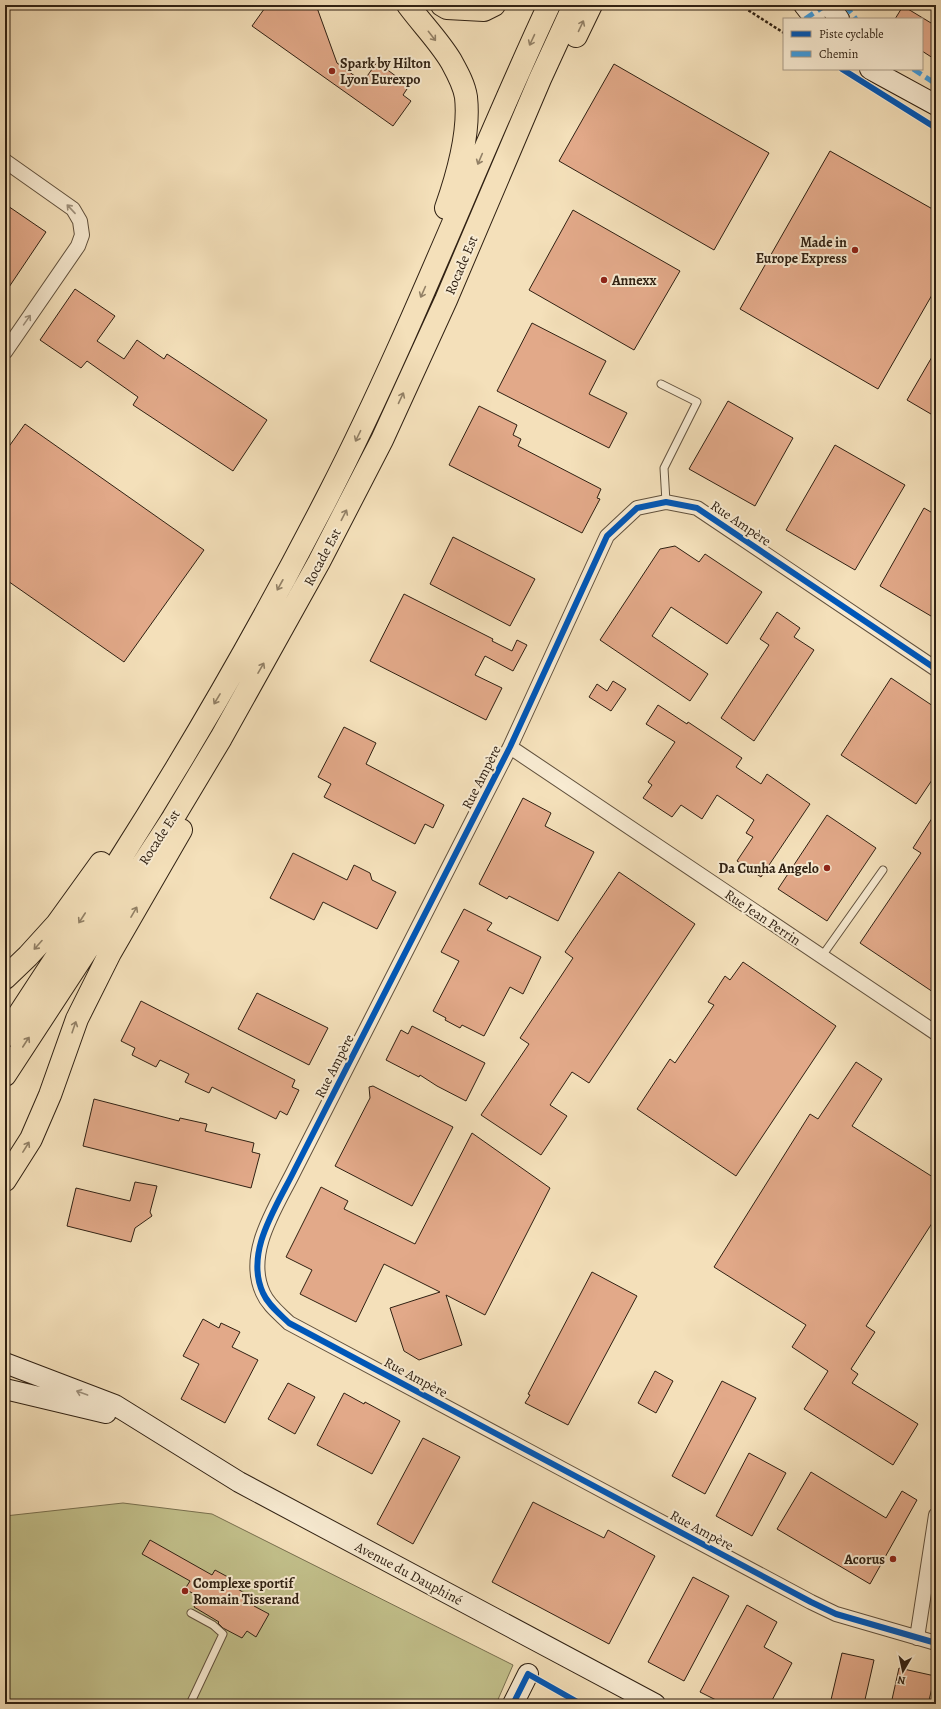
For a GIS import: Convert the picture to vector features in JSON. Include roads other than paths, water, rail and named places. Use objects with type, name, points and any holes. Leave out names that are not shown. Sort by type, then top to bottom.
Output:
[{"type":"highway","points":[[408,5],[450,59],[459,76],[466,97],[466,125],[463,145],[452,189],[440,224],[439,256]]},
{"type":"highway","points":[[442,5],[447,8],[484,10],[494,5]]},
{"type":"highway","name":"Rocade Est","points":[[5,1036],[118,864],[170,779],[232,674],[330,492],[378,395],[516,76],[549,5]]},
{"type":"highway","name":"Rocade Est","points":[[5,1075],[173,818],[221,738],[319,562],[382,440],[446,300],[540,79],[574,5]]},
{"type":"highway","points":[[476,229],[495,214],[591,5]]},
{"type":"highway","points":[[5,1180],[31,1139],[50,1095],[77,1019],[107,960],[217,766],[221,738]]},
{"type":"highway","points":[[5,978],[57,924],[151,789],[170,779]]},
{"type":"main road","points":[[804,5],[814,18]]},
{"type":"main road","points":[[829,5],[838,18]]},
{"type":"main road","points":[[872,70],[936,105]]},
{"type":"main road","points":[[897,70],[936,102]]},
{"type":"main road","name":"Avenue du Dauphiné","points":[[5,1362],[115,1405],[238,1482],[655,1704]]},
{"type":"main road","name":"Avenue du Dauphiné","points":[[5,1389],[113,1415],[166,1437]]},
{"type":"main road","points":[[513,1704],[528,1674]]},
{"type":"street","points":[[5,161],[73,209],[80,221],[82,235],[78,246],[5,352]]},
{"type":"street","name":"Rue Ampère","points":[[936,669],[697,508],[666,502],[637,508],[607,536],[510,747],[305,1148],[265,1230],[260,1244],[257,1273],[263,1294],[272,1306],[289,1323],[811,1602],[836,1614],[936,1643]]},
{"type":"street","name":"Rue Jean Perrin","points":[[510,747],[936,1033]]},
{"type":"street","points":[[917,1638],[936,1515]]},
{"type":"lane","points":[[661,384],[697,402],[664,468],[666,502]]},
{"type":"lane","points":[[822,956],[882,870]]},
{"type":"lane","points":[[190,1704],[223,1634],[213,1625],[192,1613]]},
{"type":"place","name":"Spark by Hilton Lyon Eurexpo","points":[[332,71]]},
{"type":"place","name":"Made in Europe Express","points":[[855,250]]},
{"type":"place","name":"Annexx","points":[[604,280]]},
{"type":"place","name":"Da Cunha Angelo","points":[[827,868]]},
{"type":"place","name":"Acorus","points":[[893,1559]]},
{"type":"place","name":"Complexe sportif Romain Tisserand","points":[[185,1591]]}]
